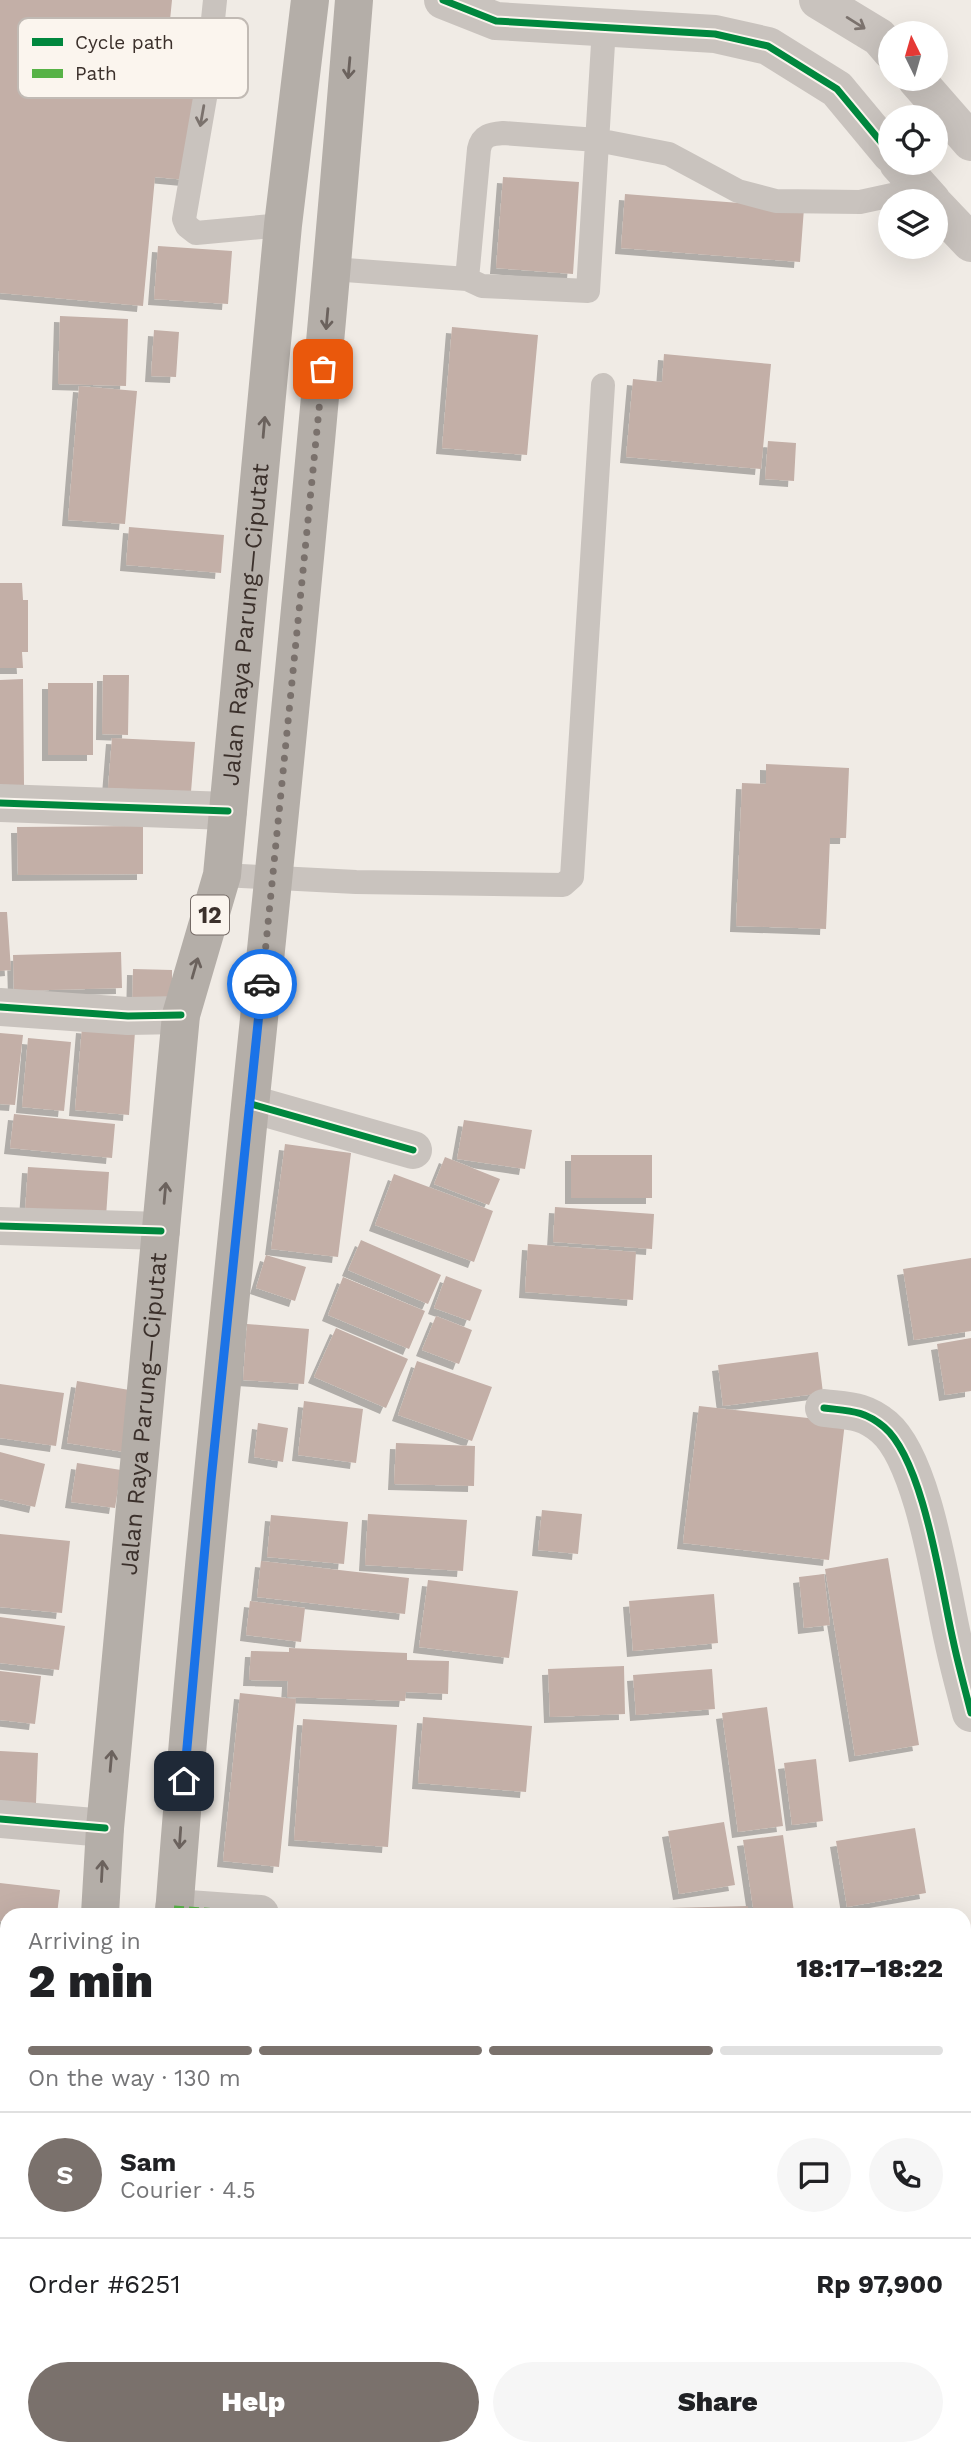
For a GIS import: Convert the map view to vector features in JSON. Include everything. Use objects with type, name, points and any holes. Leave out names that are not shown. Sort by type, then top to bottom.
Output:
[{"type":"highway","name":"Jalan Raya Parung—Ciputat","points":[[100,1908],[104,1828],[181,1014],[222,875],[283,225],[310,0]]},
{"type":"highway","name":"Jalan Raya Parung—Ciputat","points":[[174,1908],[211,1480],[251,1104],[332,270],[354,0]]},
{"type":"street","points":[[443,0],[495,21],[715,34],[768,46],[837,89],[878,138]]},
{"type":"street","points":[[818,0],[878,36]]},
{"type":"street","points":[[926,91],[971,142]]},
{"type":"street","points":[[948,218],[971,243]]},
{"type":"street","points":[[0,803],[228,811]]},
{"type":"street","points":[[0,1007],[128,1016],[181,1014]]},
{"type":"street","points":[[251,1104],[413,1150]]},
{"type":"street","points":[[0,1226],[161,1231]]},
{"type":"street","points":[[824,1408],[862,1412],[886,1429],[910,1468],[931,1533],[971,1713]]},
{"type":"street","points":[[0,1819],[104,1828]]},
{"type":"lane","points":[[213,18],[215,0]]},
{"type":"lane","points":[[332,270],[467,279],[482,286],[588,291],[604,27]]},
{"type":"lane","points":[[205,98],[184,219],[187,226],[196,233],[283,225]]},
{"type":"lane","points":[[467,279],[481,142],[489,134],[597,140],[668,154],[738,191],[776,201],[860,202],[878,199]]},
{"type":"lane","points":[[222,875],[356,882],[563,885],[572,877],[603,385]]},
{"type":"building","points":[[0,0],[172,0],[170,18],[18,18],[18,98],[195,98],[187,180],[155,177],[143,306],[0,293]]},
{"type":"building","points":[[503,177],[579,182],[573,274],[496,268]]},
{"type":"building","points":[[625,194],[804,208],[800,262],[621,248]]},
{"type":"building","points":[[158,246],[232,251],[228,304],[154,299]]},
{"type":"building","points":[[60,316],[128,319],[126,386],[58,384]]},
{"type":"building","points":[[452,327],[538,335],[527,455],[442,448]]},
{"type":"building","points":[[154,330],[179,332],[176,377],[151,376]]},
{"type":"building","points":[[664,354],[771,364],[761,469],[626,457],[633,379],[662,382]]},
{"type":"building","points":[[79,386],[137,391],[125,524],[68,520]]},
{"type":"building","points":[[768,441],[796,443],[794,481],[765,479]]},
{"type":"building","points":[[129,527],[224,535],[221,573],[126,565]]},
{"type":"building","points":[[0,583],[22,583],[23,600],[28,600],[28,652],[22,652],[23,668],[0,668]]},
{"type":"building","points":[[103,675],[129,675],[128,735],[102,734]]},
{"type":"building","points":[[23,679],[24,785],[0,785],[0,680]]},
{"type":"building","points":[[48,683],[93,683],[93,755],[48,755]]},
{"type":"building","points":[[112,738],[195,742],[191,792],[108,788]]},
{"type":"building","points":[[766,764],[849,768],[846,838],[830,838],[826,929],[736,926],[742,783],[766,784]]},
{"type":"building","points":[[143,826],[143,874],[18,875],[17,827]]},
{"type":"building","points":[[0,912],[7,912],[11,970],[0,971]]},
{"type":"building","points":[[121,952],[122,988],[14,991],[13,955]]},
{"type":"building","points":[[133,969],[172,970],[172,1013],[132,1013]]},
{"type":"building","points":[[82,1027],[135,1032],[129,1115],[75,1110]]},
{"type":"building","points":[[0,1033],[23,1035],[15,1105],[0,1104]]},
{"type":"building","points":[[28,1038],[71,1042],[64,1111],[22,1107]]},
{"type":"building","points":[[14,1114],[115,1124],[112,1158],[10,1148]]},
{"type":"building","points":[[464,1120],[532,1130],[525,1169],[457,1159]]},
{"type":"building","points":[[285,1144],[351,1153],[338,1257],[271,1249]]},
{"type":"building","points":[[571,1155],[652,1155],[652,1198],[571,1198]]},
{"type":"building","points":[[445,1157],[500,1179],[489,1205],[434,1184]]},
{"type":"building","points":[[28,1167],[109,1172],[106,1217],[25,1212]]},
{"type":"building","points":[[394,1174],[493,1211],[474,1262],[375,1225]]},
{"type":"building","points":[[555,1207],[654,1214],[652,1249],[553,1242]]},
{"type":"building","points":[[361,1240],[441,1275],[428,1304],[348,1270]]},
{"type":"building","points":[[528,1244],[636,1252],[633,1300],[525,1292]]},
{"type":"building","points":[[266,1255],[306,1267],[295,1301],[256,1288]]},
{"type":"building","points":[[971,1258],[971,1331],[914,1340],[903,1269]]},
{"type":"building","points":[[446,1276],[482,1290],[470,1321],[434,1308]]},
{"type":"building","points":[[343,1277],[425,1311],[409,1349],[328,1315]]},
{"type":"building","points":[[436,1316],[472,1330],[459,1364],[422,1350]]},
{"type":"building","points":[[247,1324],[309,1329],[304,1384],[243,1380]]},
{"type":"building","points":[[336,1328],[408,1359],[386,1408],[314,1377]]},
{"type":"building","points":[[971,1338],[971,1391],[945,1395],[937,1344]]},
{"type":"building","points":[[818,1352],[823,1393],[723,1406],[718,1365]]},
{"type":"building","points":[[417,1361],[492,1387],[472,1441],[398,1415]]},
{"type":"building","points":[[77,1381],[141,1392],[131,1453],[67,1443]]},
{"type":"building","points":[[0,1384],[64,1393],[56,1446],[0,1438]]},
{"type":"building","points":[[304,1401],[363,1409],[356,1463],[298,1455]]},
{"type":"building","points":[[699,1406],[845,1422],[829,1560],[683,1543]]},
{"type":"building","points":[[258,1423],[288,1428],[283,1462],[254,1457]]},
{"type":"building","points":[[396,1443],[475,1446],[474,1486],[394,1484]]},
{"type":"building","points":[[0,1452],[45,1464],[35,1507],[0,1499]]},
{"type":"building","points":[[77,1463],[121,1470],[115,1508],[71,1502]]},
{"type":"building","points":[[542,1510],[582,1514],[578,1554],[538,1550]]},
{"type":"building","points":[[368,1514],[467,1520],[463,1571],[365,1565]]},
{"type":"building","points":[[271,1515],[348,1522],[344,1564],[267,1557]]},
{"type":"building","points":[[0,1534],[70,1541],[62,1613],[0,1607]]},
{"type":"building","points":[[888,1558],[919,1745],[855,1756],[825,1569]]},
{"type":"building","points":[[261,1561],[409,1578],[405,1614],[257,1597]]},
{"type":"building","points":[[824,1574],[830,1625],[804,1628],[799,1577]]},
{"type":"building","points":[[428,1580],[518,1591],[509,1658],[419,1647]]},
{"type":"building","points":[[714,1594],[718,1643],[633,1651],[629,1601]]},
{"type":"building","points":[[250,1601],[305,1608],[301,1642],[246,1635]]},
{"type":"building","points":[[0,1617],[65,1626],[59,1670],[0,1663]]},
{"type":"building","points":[[289,1648],[407,1653],[407,1660],[449,1661],[448,1694],[406,1692],[405,1701],[287,1697],[288,1681],[249,1680],[251,1651],[289,1652]]},
{"type":"building","points":[[624,1666],[625,1714],[550,1717],[548,1669]]},
{"type":"building","points":[[712,1669],[715,1709],[636,1715],[633,1675]]},
{"type":"building","points":[[0,1671],[41,1676],[35,1724],[0,1720]]},
{"type":"building","points":[[240,1693],[296,1699],[279,1867],[223,1861]]},
{"type":"building","points":[[767,1707],[783,1826],[738,1832],[722,1713]]},
{"type":"building","points":[[423,1717],[532,1726],[526,1792],[418,1783]]},
{"type":"building","points":[[303,1719],[397,1725],[388,1847],[294,1840]]},
{"type":"building","points":[[0,1751],[38,1753],[36,1803],[0,1802]]},
{"type":"building","points":[[816,1759],[823,1821],[792,1825],[784,1763]]},
{"type":"building","points":[[724,1822],[735,1885],[679,1894],[668,1831]]},
{"type":"building","points":[[915,1828],[926,1893],[847,1907],[836,1841]]},
{"type":"building","points":[[783,1835],[793,1908],[753,1908],[743,1840]]},
{"type":"building","points":[[0,1883],[60,1890],[58,1908],[0,1908]]},
{"type":"building","points":[[748,1906],[748,1908],[668,1908]]},
{"type":"cycle path","points":[[443,0],[496,21],[715,34],[768,46],[837,89],[878,138]]},
{"type":"cycle path","points":[[0,803],[228,811]]},
{"type":"cycle path","points":[[0,1007],[128,1016],[181,1015]]},
{"type":"cycle path","points":[[251,1104],[413,1150]]},
{"type":"cycle path","points":[[0,1226],[161,1231]]},
{"type":"cycle path","points":[[824,1408],[856,1412],[877,1421],[898,1444],[910,1467],[929,1527],[971,1713]]},
{"type":"cycle path","points":[[0,1819],[105,1828]]},
{"type":"way so far","points":[[262,984],[323,369]]},
{"type":"route","points":[[184,1781],[211,1480],[262,984]]}]
